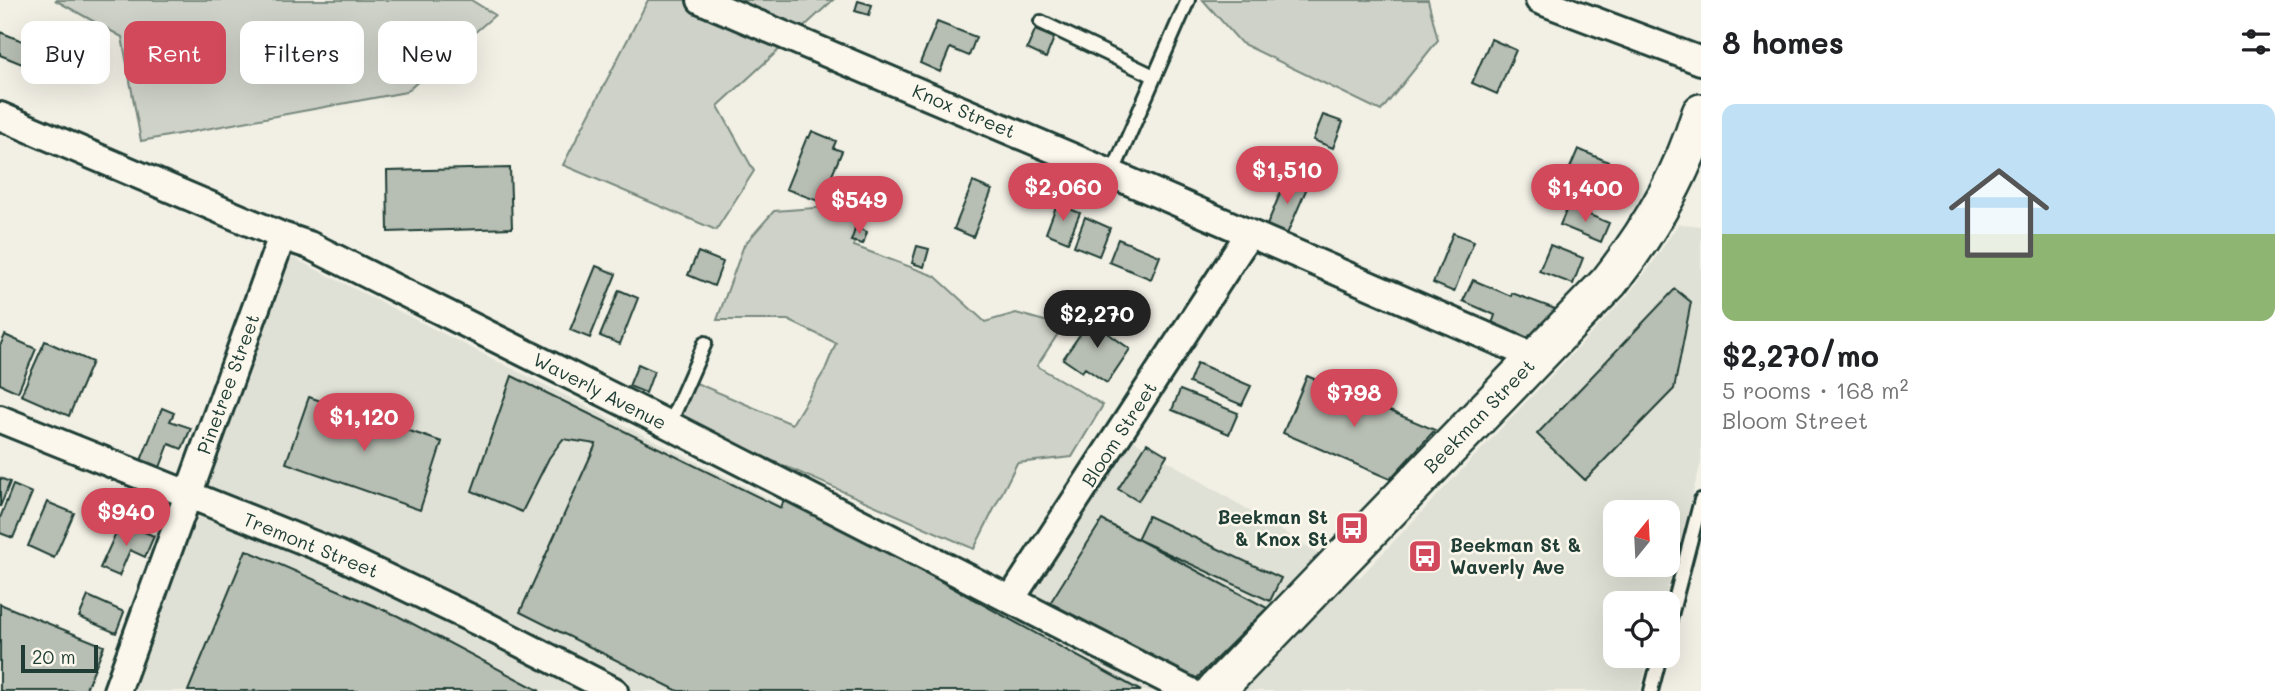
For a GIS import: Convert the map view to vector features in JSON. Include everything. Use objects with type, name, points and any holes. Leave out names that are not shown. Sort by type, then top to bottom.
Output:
[{"type":"main road","name":"Beekman Street","points":[[1215,691],[1609,282],[1635,250],[1661,209],[1683,166],[1701,113]]},
{"type":"street","name":"Knox Street","points":[[701,0],[1535,357]]},
{"type":"street","points":[[1539,0],[1701,61]]},
{"type":"street","name":"Waverly Avenue","points":[[0,116],[309,245],[669,425],[1189,691]]},
{"type":"street","name":"Bloom Street","points":[[1011,599],[1249,234]]},
{"type":"street","name":"Pinetree Street","points":[[117,691],[282,236]]},
{"type":"street","name":"Tremont Street","points":[[0,419],[387,576],[614,691]]},
{"type":"lane","points":[[1112,174],[1188,0]]},
{"type":"lane","points":[[1041,22],[1154,76]]},
{"type":"lane","points":[[669,425],[705,343]]},
{"type":"lane","points":[[1677,591],[1701,500]]},
{"type":"lane","points":[[1651,691],[1657,668]]},
{"type":"shaded area","points":[[55,0],[471,0],[495,15],[477,31],[477,21],[378,21],[378,84],[415,84],[406,92],[141,141],[131,84],[226,84],[226,21],[124,21],[124,48],[122,37],[110,30],[110,21],[93,21]]},
{"type":"shaded area","points":[[648,0],[833,0],[718,106],[754,171],[716,230],[563,165]]},
{"type":"shaded area","points":[[1203,0],[1428,0],[1438,40],[1381,111],[1241,43]]},
{"type":"shaded area","points":[[855,205],[854,246],[935,276],[985,322],[1016,313],[1063,326],[1037,366],[1103,405],[1072,457],[1017,463],[974,549],[680,420],[694,382],[792,424],[825,370],[836,343],[788,320],[717,320],[744,245],[774,211]]},
{"type":"shaded area","points":[[1678,224],[1701,226],[1701,463],[1680,541],[1680,500],[1603,500],[1603,578],[1670,578],[1667,591],[1603,591],[1603,668],[1646,668],[1640,691],[128,691],[286,254],[1009,620],[1129,437],[1359,578],[1626,297]]},
{"type":"building","points":[[858,1],[872,5],[869,15],[855,11]]},
{"type":"building","points":[[937,22],[976,37],[969,56],[950,48],[940,72],[920,63]]},
{"type":"building","points":[[1035,30],[1054,38],[1046,58],[1027,49]]},
{"type":"building","points":[[0,32],[21,40],[21,64],[0,55]]},
{"type":"building","points":[[1491,39],[1516,50],[1497,94],[1472,83]]},
{"type":"building","points":[[1323,115],[1343,122],[1333,148],[1313,140]]},
{"type":"building","points":[[812,131],[836,141],[833,148],[842,151],[821,202],[786,189],[807,137],[809,138]]},
{"type":"building","points":[[1578,149],[1632,172],[1624,191],[1570,168]]},
{"type":"building","points":[[510,168],[512,228],[388,232],[387,171]]},
{"type":"building","points":[[1288,174],[1309,183],[1285,239],[1265,230]]},
{"type":"building","points":[[973,182],[992,190],[973,237],[954,229]]},
{"type":"building","points":[[1057,204],[1080,213],[1068,242],[1046,233]]},
{"type":"building","points":[[1568,206],[1609,223],[1601,242],[1560,225]]},
{"type":"building","points":[[1085,217],[1110,228],[1099,256],[1074,246]]},
{"type":"building","points":[[856,227],[867,232],[863,244],[851,241]]},
{"type":"building","points":[[1453,233],[1474,241],[1454,292],[1433,283]]},
{"type":"building","points":[[1118,239],[1160,256],[1151,279],[1109,262]]},
{"type":"building","points":[[1550,245],[1583,258],[1573,284],[1539,271]]},
{"type":"building","points":[[917,246],[929,249],[924,267],[912,263]]},
{"type":"building","points":[[698,252],[723,262],[714,286],[688,275]]},
{"type":"building","points":[[596,266],[616,274],[590,338],[570,330]]},
{"type":"building","points":[[1473,280],[1511,296],[1512,293],[1558,310],[1529,342],[1491,327],[1495,315],[1463,301]]},
{"type":"building","points":[[1675,289],[1691,302],[1674,389],[1585,480],[1537,434]]},
{"type":"building","points":[[619,290],[638,298],[620,344],[600,336]]},
{"type":"building","points":[[1095,313],[1114,326],[1109,334],[1130,349],[1107,383],[1085,368],[1082,372],[1063,359]]},
{"type":"building","points":[[5,335],[36,349],[18,392],[0,384],[0,346]]},
{"type":"building","points":[[45,341],[92,362],[69,416],[21,395]]},
{"type":"building","points":[[1197,363],[1251,386],[1242,405],[1189,383]]},
{"type":"building","points":[[638,364],[654,371],[646,393],[629,386]]},
{"type":"building","points":[[512,376],[781,508],[785,496],[1141,691],[678,691],[520,612],[596,444],[563,439],[549,458],[522,512],[472,491]]},
{"type":"building","points":[[1307,376],[1435,430],[1390,479],[1283,433]]},
{"type":"building","points":[[1180,390],[1238,413],[1229,434],[1172,410]]},
{"type":"building","points":[[309,397],[442,442],[420,510],[286,463]]},
{"type":"building","points":[[162,408],[174,413],[170,421],[191,428],[182,449],[169,444],[159,470],[140,463]]},
{"type":"building","points":[[1147,443],[1167,455],[1138,501],[1118,489]]},
{"type":"building","points":[[0,478],[10,482],[0,507]]},
{"type":"building","points":[[13,485],[32,493],[13,538],[0,533],[0,518]]},
{"type":"building","points":[[47,502],[74,513],[54,558],[28,546]]},
{"type":"building","points":[[1148,516],[1281,578],[1270,601],[1137,539]]},
{"type":"building","points":[[1102,520],[1267,608],[1196,679],[1050,603]]},
{"type":"building","points":[[121,522],[154,536],[145,557],[130,550],[119,576],[100,568]]},
{"type":"building","points":[[246,550],[398,616],[540,691],[188,691]]},
{"type":"building","points":[[88,596],[124,612],[116,633],[79,617]]},
{"type":"building","points":[[0,604],[104,646],[85,691],[0,691]]},
{"type":"place","name":"Beekman St & Knox St","points":[[1352,528]]},
{"type":"place","name":"Beekman St & Waverly Ave","points":[[1425,556]]}]
